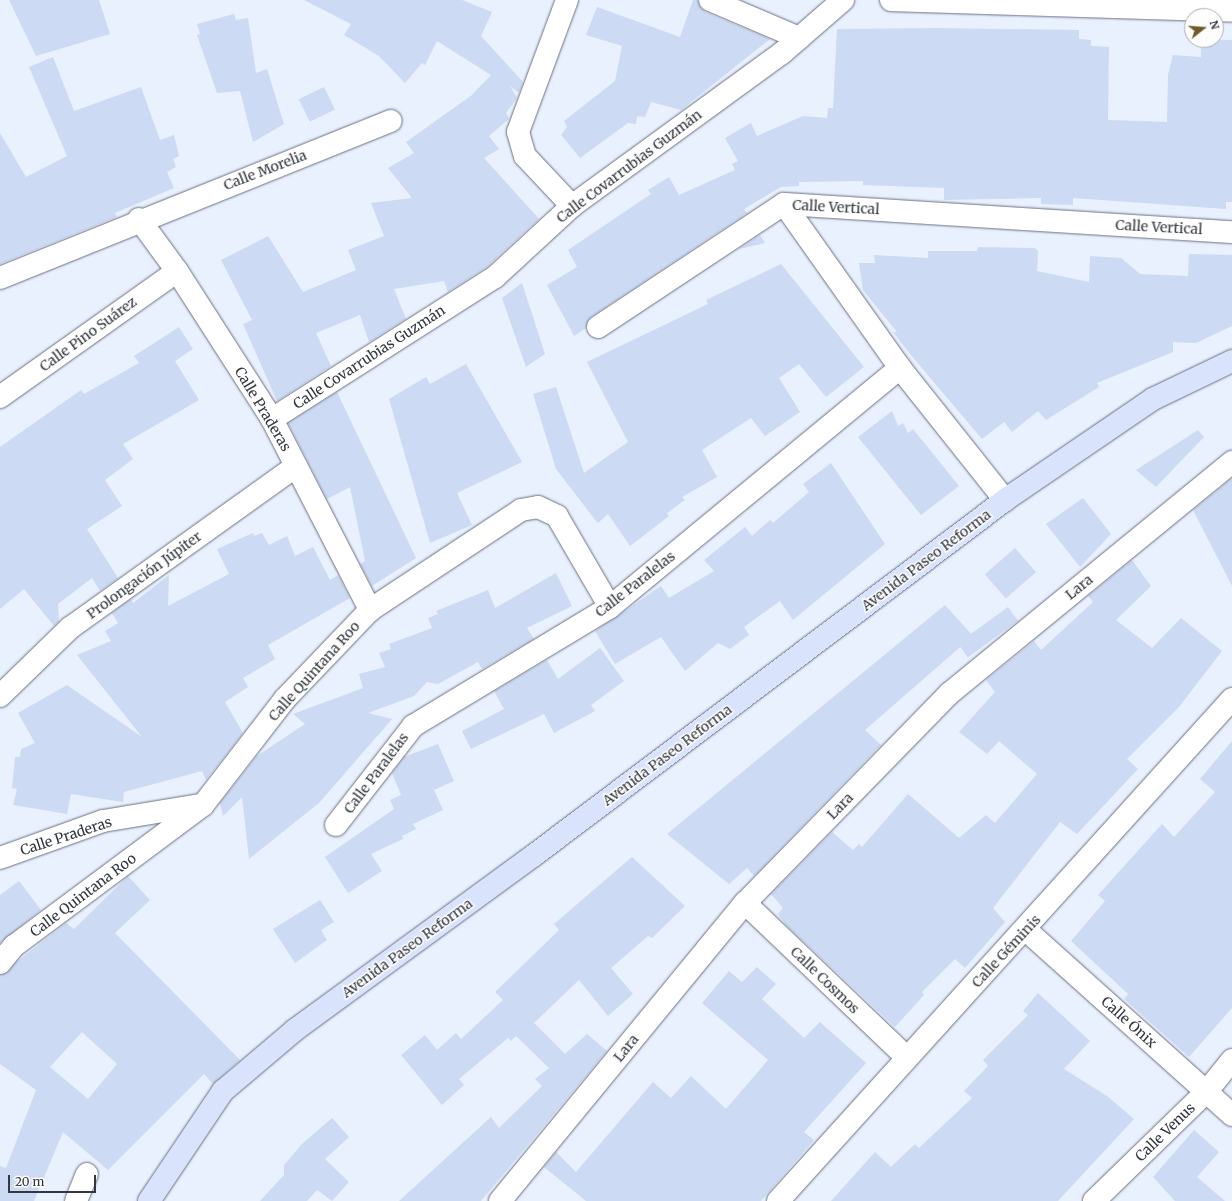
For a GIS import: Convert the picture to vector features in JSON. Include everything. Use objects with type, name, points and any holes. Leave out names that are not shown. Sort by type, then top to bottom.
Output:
[{"type":"main road","name":"Avenida Paseo Reforma","points":[[149,1201],[223,1091],[295,1030],[533,856],[1006,500],[1153,399],[1232,363]]},
{"type":"street","points":[[567,0],[518,132],[525,156],[572,206]]},
{"type":"street","points":[[710,0],[799,38]]},
{"type":"street","name":"Calle Covarrubias Guzmán","points":[[272,419],[495,277],[572,206],[799,38],[843,0]]},
{"type":"street","points":[[890,0],[1232,11]]},
{"type":"street","name":"Calle Morelia","points":[[0,278],[139,219],[390,121]]},
{"type":"street","points":[[598,327],[784,204]]},
{"type":"street","name":"Calle Vertical","points":[[784,204],[1232,232]]},
{"type":"street","name":"Calle Vertical","points":[[784,204],[900,368],[1006,500]]},
{"type":"street","name":"Calle Praderas","points":[[139,219],[177,270],[272,419],[370,610]]},
{"type":"street","name":"Calle Pino Suárez","points":[[0,397],[177,270]]},
{"type":"street","name":"Calle Paralelas","points":[[336,825],[413,726],[610,607],[900,368]]},
{"type":"street","name":"Lara","points":[[500,1201],[745,903],[950,693],[1232,462]]},
{"type":"street","name":"Prolongación Júpiter","points":[[0,696],[70,628],[296,466]]},
{"type":"street","name":"Calle Quintana Roo","points":[[0,963],[14,946],[203,805],[285,699],[370,610],[521,510],[538,507],[557,516],[610,607]]},
{"type":"street","name":"Calle Géminis","points":[[778,1201],[906,1057],[1026,930],[1232,699]]},
{"type":"street","name":"Calle Praderas","points":[[0,858],[103,821],[203,805]]},
{"type":"street","name":"Calle Cosmos","points":[[745,903],[906,1057]]},
{"type":"street","name":"Calle Ónix","points":[[1026,930],[1232,1115]]},
{"type":"street","name":"Calle Venus","points":[[1094,1201],[1207,1091],[1232,1060]]},
{"type":"street","points":[[76,1201],[87,1174]]},
{"type":"building","points":[[9,0],[99,0],[110,34],[36,56]]},
{"type":"building","points":[[304,0],[462,0],[492,12],[481,36],[523,82],[519,93],[510,86],[517,98],[506,113],[509,119],[489,136],[499,149],[484,158],[539,219],[487,267],[448,292],[444,281],[394,289],[406,319],[369,342],[360,315],[316,333],[331,366],[277,401],[243,324],[252,320],[221,260],[268,236],[303,292],[356,270],[348,250],[384,236],[371,203],[412,198],[388,168],[414,153],[406,142],[472,95],[491,75],[437,41],[425,65],[422,63],[405,83],[379,56],[344,35],[351,24]]},
{"type":"building","points":[[693,0],[698,0],[705,12],[770,39],[681,110],[651,102],[645,117],[637,116],[636,124],[628,123],[580,158],[561,135],[567,127],[564,121],[615,81],[622,46],[586,35],[597,7],[680,37]]},
{"type":"building","points":[[234,14],[236,20],[248,18],[256,73],[267,69],[284,124],[253,142],[240,91],[217,93],[197,35],[200,34],[197,24]]},
{"type":"building","points":[[937,28],[1079,30],[1079,39],[1091,40],[1091,46],[1109,47],[1108,120],[1167,122],[1168,75],[1173,55],[1201,57],[1201,48],[1224,48],[1224,40],[1232,40],[1232,202],[1226,202],[1226,209],[1073,198],[1073,205],[1041,204],[1041,198],[944,200],[944,188],[863,185],[863,181],[799,182],[799,186],[781,187],[744,209],[747,213],[591,317],[586,328],[574,336],[547,285],[577,267],[568,250],[651,194],[648,190],[669,177],[679,195],[735,170],[732,164],[738,161],[725,138],[751,123],[757,136],[803,116],[827,118],[828,108],[833,108],[837,29]]},
{"type":"building","points":[[53,57],[74,111],[141,87],[160,140],[174,135],[179,156],[173,159],[176,167],[167,172],[174,188],[115,213],[117,217],[0,264],[0,133],[26,177],[67,156],[29,67]]},
{"type":"building","points":[[324,87],[335,109],[310,122],[299,99]]},
{"type":"building","points":[[760,235],[765,243],[739,249]]},
{"type":"building","points":[[978,247],[1035,248],[1038,251],[1037,271],[1089,282],[1090,256],[1121,258],[1140,274],[1188,276],[1189,254],[1232,255],[1232,326],[1196,343],[1173,342],[1173,352],[1097,383],[1099,387],[1046,420],[1038,411],[1012,432],[1004,422],[982,439],[910,354],[893,332],[897,332],[863,290],[859,263],[875,263],[874,255],[928,258],[928,251],[977,251]]},
{"type":"building","points":[[781,264],[864,367],[826,397],[799,364],[779,378],[800,412],[765,436],[751,418],[702,450],[717,477],[682,497],[685,500],[667,513],[669,516],[630,546],[608,514],[598,523],[596,521],[556,469],[533,394],[556,387],[584,473],[628,442],[587,362],[708,304],[706,300]]},
{"type":"building","points":[[522,283],[545,354],[526,367],[502,298]]},
{"type":"building","points":[[179,327],[193,349],[175,361],[199,400],[123,444],[133,459],[105,480],[122,506],[87,529],[118,578],[100,591],[92,578],[58,604],[59,621],[54,626],[24,589],[0,609],[0,447],[81,390],[84,394],[139,363],[134,356]]},
{"type":"building","points":[[466,364],[522,462],[457,493],[472,525],[430,543],[389,399],[426,377],[430,384]]},
{"type":"building","points":[[337,392],[416,558],[372,586],[360,564],[365,561],[350,487],[327,499],[288,423]]},
{"type":"building","points":[[892,411],[898,426],[903,423],[908,433],[913,429],[959,486],[921,515],[858,437]]},
{"type":"building","points":[[1198,430],[1204,437],[1156,487],[1136,470]]},
{"type":"building","points":[[831,463],[885,544],[793,620],[780,601],[744,627],[749,635],[730,649],[718,643],[685,671],[661,637],[615,664],[595,631],[661,586],[669,598],[714,571],[704,560],[745,527],[752,536],[770,520],[773,523],[809,492],[803,484]]},
{"type":"building","points":[[1232,478],[1232,586],[1193,510]]},
{"type":"building","points":[[1083,498],[1111,534],[1080,567],[1046,524]]},
{"type":"building","points":[[253,533],[254,536],[262,533],[269,545],[287,536],[295,556],[313,547],[330,580],[338,575],[350,598],[268,645],[275,659],[243,678],[248,687],[225,702],[243,733],[206,780],[202,771],[124,792],[123,802],[71,794],[67,814],[13,805],[17,789],[12,788],[15,757],[20,757],[21,749],[35,743],[18,713],[67,685],[142,737],[77,655],[111,641],[105,631],[118,623],[112,613],[131,599],[133,603],[169,575],[168,606],[229,574],[217,549]]},
{"type":"building","points":[[1015,548],[1036,572],[1006,598],[985,574]]},
{"type":"building","points":[[1132,560],[1151,586],[1116,620],[1152,648],[1181,618],[1222,651],[1179,707],[1127,759],[1138,769],[1077,834],[1060,822],[993,908],[1005,922],[965,968],[955,959],[922,992],[924,995],[895,1027],[786,925],[778,914],[783,908],[771,894],[832,832],[853,850],[859,844],[862,847],[908,794],[959,838],[986,815],[995,823],[1037,774],[999,741],[987,754],[959,732],[995,692],[986,680],[1034,641],[1041,650],[1093,602],[1088,596]]},
{"type":"building","points":[[556,573],[572,606],[527,628],[534,639],[482,669],[478,662],[438,684],[427,682],[414,696],[368,713],[392,719],[319,803],[249,859],[242,797],[223,816],[220,803],[257,756],[305,724],[293,714],[363,688],[359,674],[385,667],[379,653],[391,649],[389,644],[432,628],[428,618],[438,614],[436,611],[488,590],[495,608]]},
{"type":"building","points":[[945,605],[973,636],[865,730],[881,745],[754,876],[747,868],[729,884],[667,834]]},
{"type":"building","points":[[1008,607],[1018,621],[968,657],[958,643]]},
{"type":"building","points":[[600,648],[624,681],[591,705],[595,711],[554,733],[544,714],[471,749],[462,731],[504,709],[494,691],[547,660],[558,679]]},
{"type":"building","points":[[1232,741],[1232,1008],[1189,1057],[1124,999],[1128,994],[1071,941],[1105,901],[1098,895],[1162,824],[1174,837],[1215,792],[1200,779]]},
{"type":"building","points":[[438,744],[454,781],[434,790],[443,810],[413,824],[416,829],[402,836],[403,839],[371,854],[382,871],[348,893],[325,857],[394,809],[390,800],[401,795],[392,773],[404,757]]},
{"type":"building","points":[[632,857],[685,906],[652,938],[648,936],[611,968],[633,994],[608,1016],[579,980],[534,1023],[565,1054],[587,1034],[607,1051],[481,1201],[399,1201],[491,1117],[499,1128],[542,1086],[535,1079],[549,1068],[516,1036],[511,1041],[508,1038],[459,1079],[464,1085],[442,1105],[401,1055],[425,1035],[437,1050],[456,1033],[461,1039],[503,1000],[495,992],[559,930],[554,924]]},
{"type":"building","points":[[128,876],[150,900],[115,933],[240,1060],[213,1084],[204,1074],[108,1170],[63,1132],[34,1201],[0,1201],[0,1166],[6,1168],[36,1090],[0,1064],[0,975],[66,923],[74,929]],"holes":[[[82,1032],[117,1064],[88,1099],[50,1067]]]},
{"type":"building","points":[[19,881],[41,910],[0,943],[0,895]]},
{"type":"building","points":[[320,900],[334,922],[321,930],[327,940],[295,963],[273,929]]},
{"type":"building","points":[[757,967],[776,984],[762,999],[804,1038],[820,1022],[866,1063],[804,1132],[814,1140],[761,1201],[586,1201],[544,1167],[556,1152],[576,1172],[653,1082],[671,1098],[691,1076],[726,1109],[768,1060],[702,1003],[729,971],[742,982]]},
{"type":"building","points":[[1038,993],[1090,1041],[1064,1069],[1107,1096],[1134,1119],[1058,1201],[831,1201],[875,1152],[891,1167],[915,1144],[919,1148],[972,1098],[964,1091],[988,1066],[983,1060],[1028,1015],[1023,1011]]},
{"type":"building","points":[[332,1118],[349,1137],[325,1159],[349,1182],[332,1201],[317,1190],[307,1201],[260,1201],[284,1175],[284,1165],[302,1144]]},
{"type":"building","points":[[1194,1130],[1219,1152],[1197,1177],[1225,1201],[1175,1201],[1153,1177]]}]
